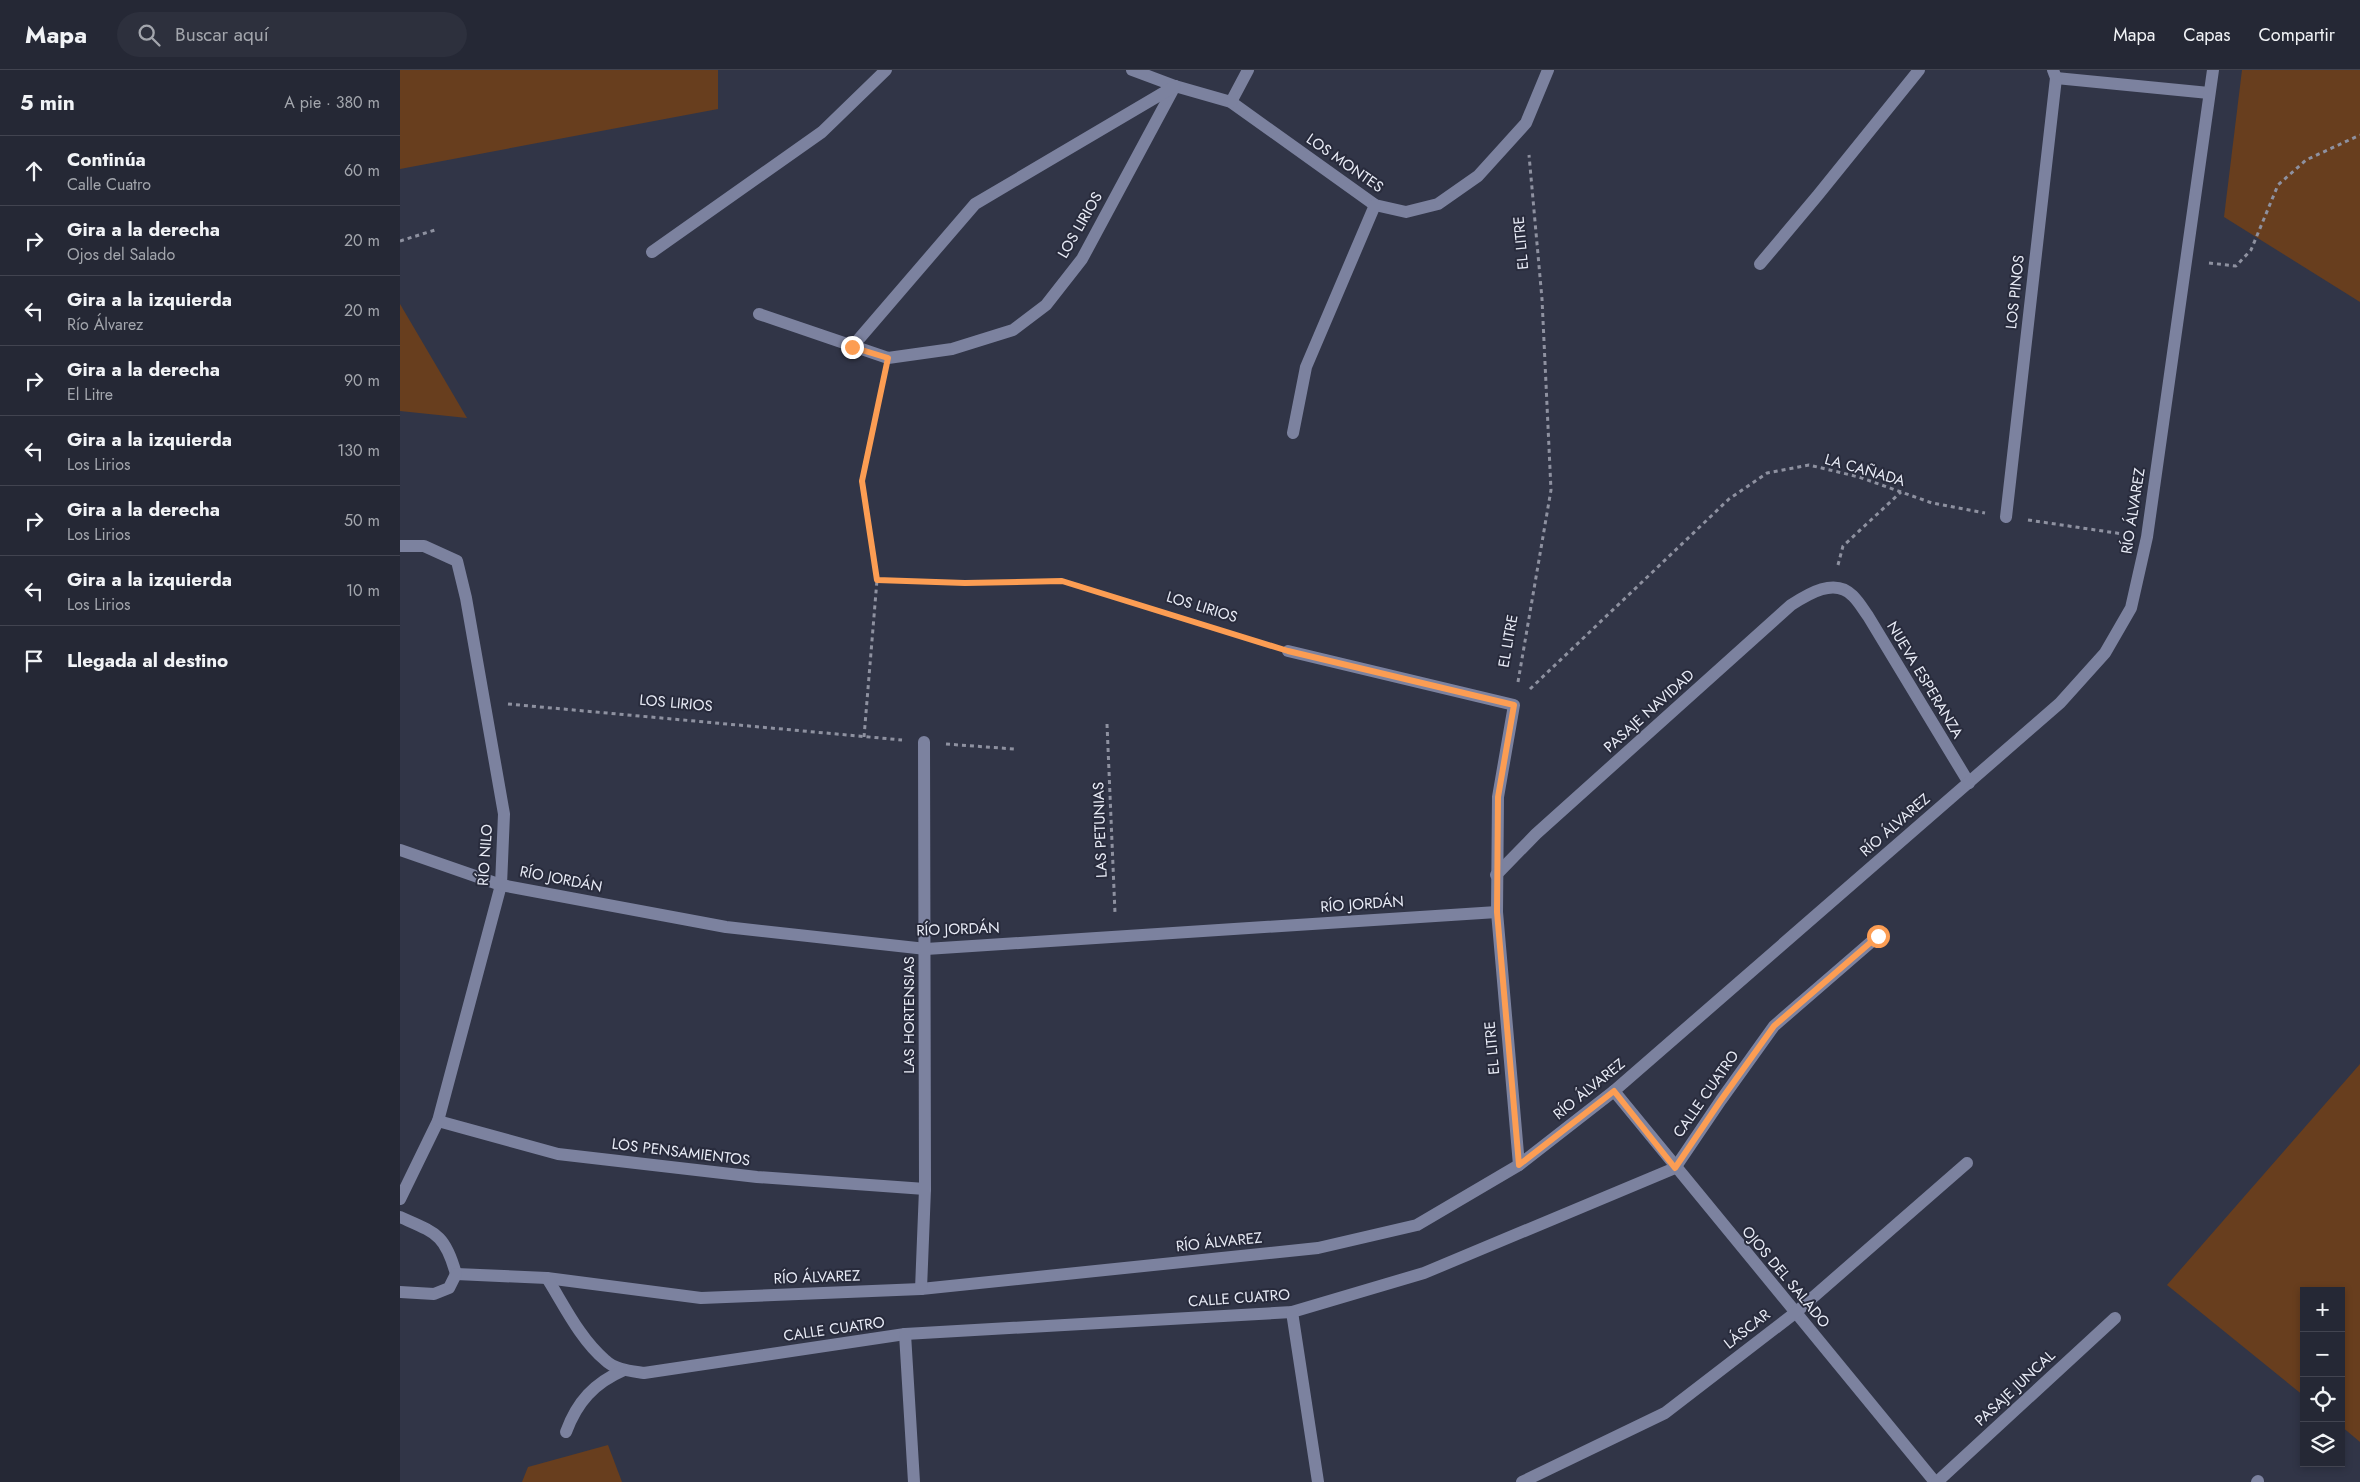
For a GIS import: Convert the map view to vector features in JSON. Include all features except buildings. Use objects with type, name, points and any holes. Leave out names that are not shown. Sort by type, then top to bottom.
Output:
[{"type":"street","points":[[652,252],[822,132],[886,70]]},
{"type":"street","name":"LOS MONTES","points":[[1132,70],[1175,86],[1232,102],[1375,205],[1406,212],[1438,204],[1478,176],[1526,123],[1548,70]]},
{"type":"street","points":[[1232,102],[1248,70]]},
{"type":"street","points":[[1760,264],[1919,70]]},
{"type":"street","name":"RÍO ÁLVAREZ","points":[[456,1274],[547,1278],[701,1298],[921,1289],[1318,1248],[1417,1226],[1519,1165],[1614,1091],[1969,783],[2060,703],[2105,653],[2130,608],[2148,538],[2212,70]]},
{"type":"street","points":[[2054,74],[2209,94]]},
{"type":"street","name":"LOS PINOS","points":[[2006,517],[2054,74]]},
{"type":"street","points":[[852,347],[975,204],[1175,86]]},
{"type":"street","name":"LOS LIRIOS","points":[[759,314],[888,358],[952,349],[1013,330],[1046,305],[1082,258],[1175,86]]},
{"type":"street","points":[[1294,433],[1306,367],[1375,205]]},
{"type":"street","name":"RÍO NILO","points":[[400,546],[424,546],[456,561],[466,598],[504,814],[502,885],[438,1121],[400,1200]]},
{"type":"street","name":"NUEVA ESPERANZA","points":[[1833,587],[1852,594],[1868,616],[1969,783]]},
{"type":"street","name":"PASAJE NAVIDAD","points":[[1496,875],[1536,834],[1791,605],[1813,591],[1833,587]]},
{"type":"street","points":[[1288,651],[1514,705]]},
{"type":"street","name":"EL LITRE","points":[[1514,705],[1498,797],[1496,875],[1497,912],[1519,1165]]},
{"type":"street","name":"LAS HORTENSIAS","points":[[921,1289],[925,1189],[926,949],[924,742]]},
{"type":"street","name":"RÍO JORDÁN","points":[[400,850],[502,885],[726,927],[926,949],[1497,912]]},
{"type":"street","name":"CALLE CUATRO","points":[[547,1278],[587,1340],[605,1361],[624,1370],[644,1373],[905,1334],[1292,1312],[1424,1273],[1675,1168],[1774,1026],[1878,936]]},
{"type":"street","name":"OJOS DEL SALADO","points":[[1614,1091],[1675,1168],[1936,1482]]},
{"type":"street","name":"LOS PENSAMIENTOS","points":[[438,1121],[558,1154],[757,1177],[925,1189]]},
{"type":"street","name":"LÁSCAR","points":[[1522,1482],[1665,1413],[1795,1313],[1967,1162]]},
{"type":"street","points":[[400,1217],[434,1232],[450,1251],[456,1274],[449,1288],[434,1294],[400,1292]]},
{"type":"street","points":[[1292,1312],[1318,1482]]},
{"type":"street","name":"PASAJE JUNCAL","points":[[1936,1482],[2114,1318]]},
{"type":"street","points":[[905,1334],[914,1482]]},
{"type":"street","points":[[566,1432],[578,1404],[586,1394],[605,1379],[624,1370]]},
{"type":"path","name":"EL LITRE","points":[[1514,705],[1551,490],[1542,299],[1526,123]]},
{"type":"path","points":[[2186,261],[2236,266],[2251,250],[2278,185],[2306,160],[2360,135]]},
{"type":"path","points":[[400,240],[435,230]]},
{"type":"path","points":[[864,737],[877,580],[862,481],[888,358]]},
{"type":"path","name":"LA CAÑADA","points":[[1514,705],[1729,499],[1766,473],[1809,465],[1859,477],[1932,502],[2006,517],[2148,538]]},
{"type":"path","points":[[1833,587],[1843,546],[1902,492]]},
{"type":"path","name":"LOS LIRIOS","points":[[877,580],[965,583],[1062,581],[1288,651]]},
{"type":"path","name":"LOS LIRIOS","points":[[485,702],[1014,749]]},
{"type":"path","name":"LAS PETUNIAS","points":[[1107,724],[1116,936]]},
{"type":"shaded area","points":[[400,70],[718,70],[718,109],[400,169]]},
{"type":"shaded area","points":[[2242,70],[2360,70],[2360,302],[2224,217]]},
{"type":"shaded area","points":[[400,304],[467,418],[400,411]]},
{"type":"shaded area","points":[[2360,1064],[2360,1442],[2345,1429],[2345,1287],[2300,1287],[2300,1393],[2167,1285]]},
{"type":"shaded area","points":[[608,1445],[622,1482],[522,1482],[528,1467]]},
{"type":"route","points":[[852,347],[888,358],[862,481],[877,580],[965,583],[1062,581],[1288,651],[1514,705],[1498,797],[1496,875],[1497,912],[1519,1165],[1614,1091],[1675,1168],[1774,1026],[1878,936]]}]
